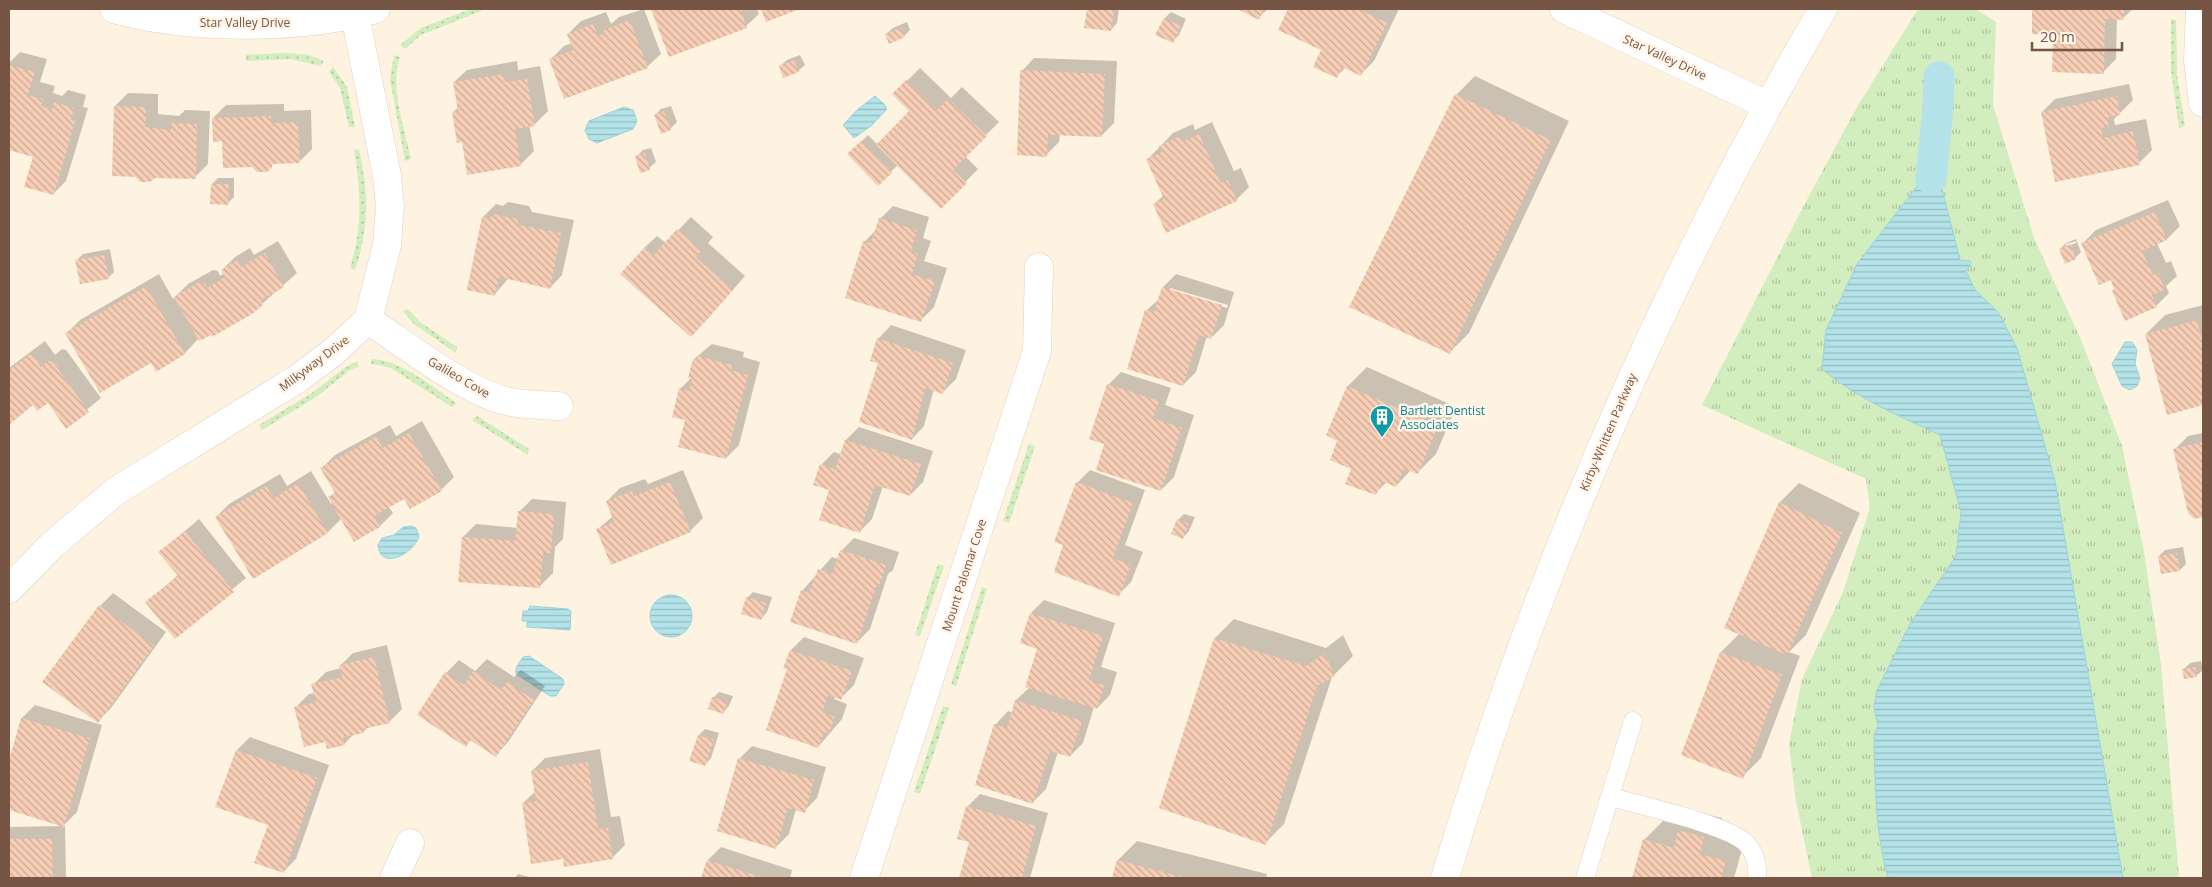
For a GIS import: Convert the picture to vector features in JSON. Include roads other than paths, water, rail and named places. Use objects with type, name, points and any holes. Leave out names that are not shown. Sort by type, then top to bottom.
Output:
[{"type":"street","name":"Star Valley Drive","points":[[114,9],[178,20],[234,24],[304,22],[366,12]]},
{"type":"street","name":"Star Valley Drive","points":[[1564,9],[1767,105]]},
{"type":"street","name":"Kirby-Whitten Parkway","points":[[1445,878],[1482,757],[1559,546],[1645,345],[1767,105],[1823,9]]},
{"type":"street","points":[[2200,9],[2198,61],[2203,103]]},
{"type":"street","points":[[366,12],[390,206],[387,245],[368,320]]},
{"type":"street","name":"Mount Palomar Cove","points":[[864,878],[1037,351],[1039,267]]},
{"type":"street","name":"Galileo Cove","points":[[368,320],[455,377],[492,397],[533,405],[559,406]]},
{"type":"street","name":"Milkyway Drive","points":[[9,589],[52,545],[116,491],[297,379],[332,353],[368,320]]},
{"type":"street","points":[[394,878],[410,843]]},
{"type":"lane","points":[[1584,878],[1634,721]]},
{"type":"lane","points":[[1611,797],[1712,826],[1745,842],[1758,862],[1758,878]]},
{"type":"water","points":[[875,96],[887,109],[871,126],[854,138],[843,125],[857,110]]},
{"type":"water","points":[[624,107],[633,110],[637,121],[633,129],[597,143],[589,139],[585,130],[589,121]]},
{"type":"water","points":[[1931,179],[1941,185],[1960,260],[1970,261],[1971,265],[1966,271],[1975,290],[1998,312],[2017,348],[2055,481],[2123,878],[1888,878],[1880,843],[1875,789],[1874,735],[1878,726],[1874,707],[1877,690],[1911,622],[1956,556],[1961,512],[1940,435],[1863,398],[1822,369],[1826,330],[1857,264],[1918,185]]},
{"type":"water","points":[[2125,342],[2132,342],[2137,350],[2135,364],[2140,378],[2137,386],[2130,390],[2122,386],[2112,364]]},
{"type":"water","points":[[412,526],[416,528],[419,536],[411,548],[398,557],[385,557],[380,553],[378,545],[382,538],[394,535],[403,527]]},
{"type":"water","points":[[667,595],[675,595],[686,601],[692,616],[686,631],[675,637],[667,637],[656,631],[650,620],[650,612],[656,601]]},
{"type":"water","points":[[530,606],[568,609],[571,611],[570,630],[527,627],[527,621],[522,621],[523,611],[528,611]]},
{"type":"water","points":[[529,656],[563,679],[564,684],[556,696],[550,696],[516,674],[516,668],[523,657]]},
{"type":"waterway","points":[[1931,179],[1939,77]]},
{"type":"place","name":"Bartlett Dentist Associates","points":[[1382,438]]}]
